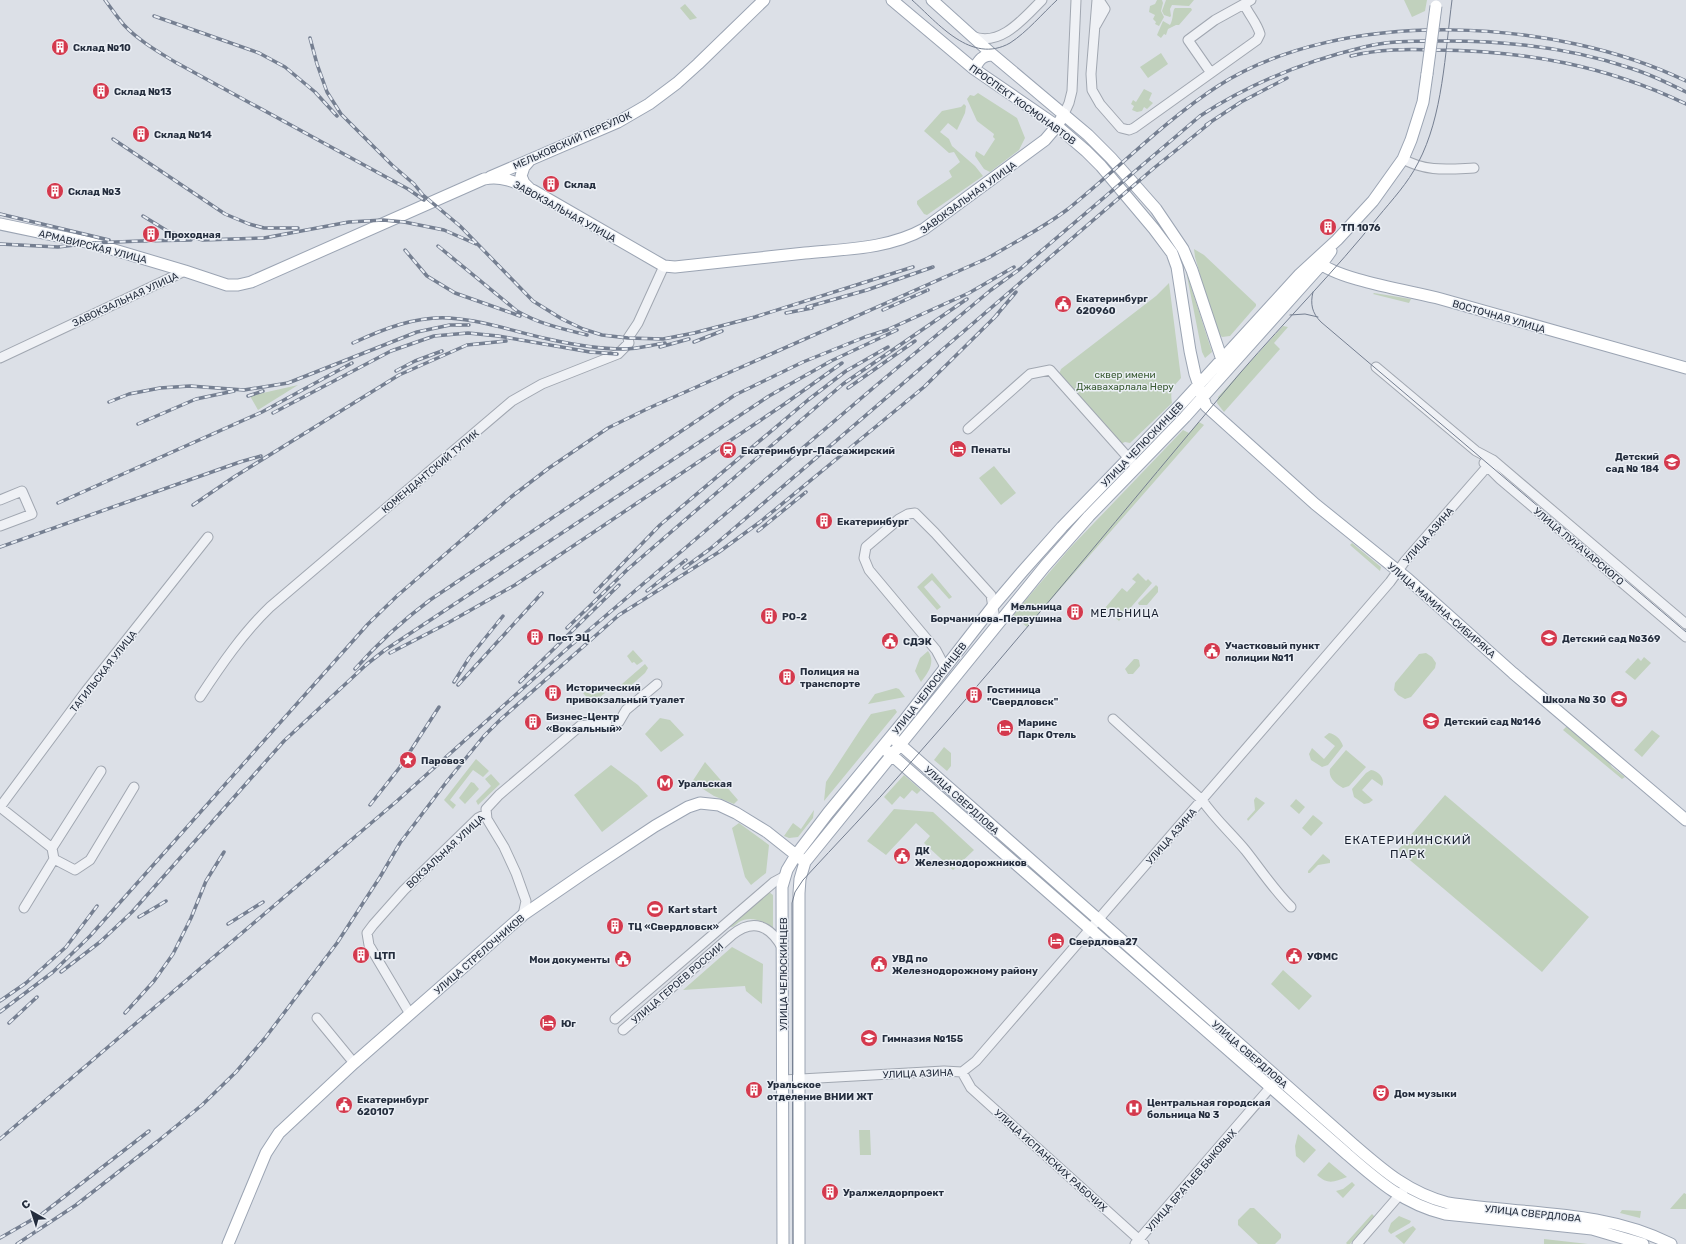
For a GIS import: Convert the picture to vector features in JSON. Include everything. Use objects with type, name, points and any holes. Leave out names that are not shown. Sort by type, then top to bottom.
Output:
[{"type":"main road","name":"МЕЛЬКОВСКИЙ ПЕРЕУЛОК","points":[[484,179],[618,122],[649,104],[698,64],[764,0]]},
{"type":"main road","name":"ПРОСПЕКТ КОСМОНАВТОВ","points":[[892,0],[974,69],[1057,126],[1101,166],[1172,253],[1179,276],[1190,351],[1202,397]]},
{"type":"main road","name":"ПРОСПЕКТ КОСМОНАВТОВ","points":[[932,0],[993,55],[1064,114],[1111,158],[1156,209],[1174,234],[1192,270],[1225,371]]},
{"type":"main road","name":"УЛИЦА ЧЕЛЮСКИНЦЕВ","points":[[783,1244],[782,887],[785,876],[892,755],[1045,566],[1089,516],[1202,397],[1373,200],[1403,159],[1411,140],[1423,102],[1437,3]]},
{"type":"main road","points":[[974,69],[980,59],[986,55],[993,55]]},
{"type":"main road","name":"ЗАВОКЗАЛЬНАЯ УЛИЦА","points":[[186,271],[227,285],[238,286],[251,282],[484,179],[497,177],[506,179],[534,191],[664,266],[839,250],[891,243],[924,229],[1046,140],[1064,114]]},
{"type":"main road","points":[[534,191],[524,183],[522,173],[526,164],[537,156]]},
{"type":"main road","name":"АРМАВИРСКАЯ УЛИЦА","points":[[0,224],[91,243],[186,271]]},
{"type":"main road","name":"УЛИЦА ЧЕЛЮСКИНЦЕВ","points":[[799,1244],[801,859],[828,813],[891,737],[993,606],[1052,538],[1182,403],[1221,359],[1318,262]]},
{"type":"main road","name":"ВОСТОЧНАЯ УЛИЦА","points":[[1318,262],[1332,271],[1350,277],[1442,300],[1686,368]]},
{"type":"main road","name":"УЛИЦА МАМИНА-СИБИРЯКА","points":[[1202,397],[1206,406],[1220,420],[1315,504],[1398,571],[1513,673],[1686,820]]},
{"type":"main road","name":"УЛИЦА СВЕРДЛОВА","points":[[891,737],[1354,1146],[1394,1179],[1434,1200],[1448,1203],[1571,1215],[1637,1230],[1671,1244]]},
{"type":"main road","name":"УЛИЦА СВЕРДЛОВА","points":[[883,747],[1271,1088],[1376,1179],[1399,1196],[1429,1210],[1445,1214],[1592,1229],[1643,1244]]},
{"type":"main road","name":"УЛИЦА СТРЕЛОЧНИКОВ","points":[[228,1244],[266,1153],[279,1133],[354,1063],[523,915],[655,826],[688,807],[700,803],[720,805],[767,832],[801,859]]},
{"type":"street","points":[[971,35],[980,38],[988,38],[1006,33],[1016,26],[1042,0]]},
{"type":"street","points":[[1064,114],[1072,92],[1076,0]]},
{"type":"street","points":[[1098,0],[1091,74],[1092,90],[1100,104],[1124,130],[1134,128],[1257,40],[1260,34],[1258,28],[1247,12],[1248,2]]},
{"type":"street","points":[[1211,73],[1188,40],[1215,20],[1248,2]]},
{"type":"street","points":[[1403,159],[1413,165],[1423,168],[1443,170],[1474,168]]},
{"type":"street","name":"КОМЕНДАНТСКИЙ ТУПИК","points":[[200,697],[220,666],[246,633],[270,607],[512,401],[542,384],[618,354],[629,343],[628,338],[638,323],[664,266]]},
{"type":"street","name":"ЗАВОКЗАЛЬНАЯ УЛИЦА","points":[[0,358],[186,271]]},
{"type":"street","name":"УЛИЦА ЛУНАЧАРСКОГО","points":[[1376,367],[1476,452],[1487,467],[1686,637]]},
{"type":"street","points":[[968,428],[1030,374],[1050,370],[1137,467]]},
{"type":"street","name":"УЛИЦА ЛУНАЧАРСКОГО","points":[[1476,452],[1493,460],[1686,624]]},
{"type":"street","name":"УЛИЦА АЗИНА","points":[[783,1080],[944,1070],[962,1072],[976,1062],[1493,460]]},
{"type":"street","points":[[0,500],[22,491],[32,514],[0,526]]},
{"type":"street","points":[[945,667],[936,650],[869,570],[864,558],[866,547],[904,515],[912,513],[917,515],[991,595],[996,626]]},
{"type":"street","name":"ТАГИЛЬСКАЯ УЛИЦА","points":[[0,807],[86,691],[208,537]]},
{"type":"street","points":[[619,722],[626,710],[657,684]]},
{"type":"street","points":[[1113,719],[1202,800],[1208,809],[1246,851],[1276,892],[1291,907]]},
{"type":"street","name":"ВОКЗАЛЬНАЯ УЛИЦА","points":[[410,1014],[369,945],[367,937],[370,929],[404,890],[478,818],[486,814],[486,809],[499,795],[580,726],[607,722]]},
{"type":"street","points":[[52,848],[101,771]]},
{"type":"street","points":[[54,859],[75,870],[90,860],[134,787]]},
{"type":"street","points":[[0,807],[52,848],[54,859],[24,908]]},
{"type":"street","points":[[486,814],[487,819],[504,847],[516,873],[526,901],[523,915]]},
{"type":"street","name":"УЛИЦА ГЕРОЕВ РОССИИ","points":[[615,1020],[774,882],[785,876]]},
{"type":"street","name":"УЛИЦА ГЕРОЕВ РОССИИ","points":[[623,1030],[732,935],[745,926],[757,925],[772,934],[783,950]]},
{"type":"street","name":"УЛИЦА ГЕРОЕВ РОССИИ","points":[[723,926],[732,935]]},
{"type":"street","points":[[317,1018],[354,1063]]},
{"type":"street","name":"УЛИЦА ИСПАНСКИХ РАБОЧИХ","points":[[962,1072],[972,1088],[1139,1242]]},
{"type":"street","name":"УЛИЦА БРАТЬЕВ БЫКОВЫХ","points":[[1139,1242],[1278,1079]]},
{"type":"street","points":[[1357,1244],[1407,1187]]},
{"type":"green space","points":[[1157,0],[1162,0],[1163,3],[1161,11],[1164,17],[1159,26],[1155,24],[1156,22],[1153,19],[1155,15],[1149,12],[1150,6],[1155,4]]},
{"type":"green space","points":[[1166,0],[1194,0],[1189,6],[1172,5],[1170,9],[1170,17],[1164,15],[1162,11]]},
{"type":"green space","points":[[1404,0],[1427,0],[1425,11],[1412,17]]},
{"type":"green space","points":[[685,4],[697,18],[690,20],[680,8]]},
{"type":"green space","points":[[1175,8],[1191,8],[1192,10],[1179,25],[1168,29],[1166,35],[1164,34],[1161,38],[1157,35],[1163,21],[1170,25]]},
{"type":"green space","points":[[1161,53],[1168,64],[1148,78],[1140,67]]},
{"type":"green space","points":[[1144,89],[1152,93],[1149,100],[1153,103],[1147,109],[1144,107],[1142,111],[1137,112],[1132,110],[1134,106],[1131,104],[1133,100],[1136,102]]},
{"type":"green space","points":[[978,93],[1017,118],[1025,138],[1019,150],[990,172],[984,169],[975,156],[976,151],[984,156],[995,139],[993,137],[994,134],[977,121],[967,99],[970,95],[974,96]]},
{"type":"green space","points":[[964,104],[966,106],[965,113],[957,130],[948,123],[940,132],[949,139],[952,146],[975,166],[983,176],[927,215],[924,214],[917,204],[917,201],[952,177],[949,171],[960,162],[954,152],[949,153],[924,131],[942,111],[961,107]]},
{"type":"green space","points":[[1194,249],[1204,255],[1256,304],[1256,306],[1230,336],[1222,337],[1216,331]]},
{"type":"green space","points":[[1186,271],[1212,352],[1205,358],[1202,352]]},
{"type":"green space","name":"сквер имени Джавахарлала Неру","points":[[1169,283],[1181,378],[1172,389],[1172,403],[1130,443],[1125,442],[1118,445],[1058,377],[1061,369],[1156,296]]},
{"type":"green space","points":[[1373,294],[1411,299],[1409,303]]},
{"type":"green space","points":[[1283,326],[1288,327],[1274,343],[1280,349],[1224,412],[1217,403],[1218,397]]},
{"type":"green space","points":[[298,385],[258,410],[250,396]]},
{"type":"green space","points":[[1199,422],[1204,425],[1027,627],[1013,615],[1070,548],[1183,430],[1189,433]]},
{"type":"green space","points":[[994,466],[1016,493],[1001,505],[979,478]]},
{"type":"green space","points":[[1352,543],[1381,567],[1380,571],[1350,545]]},
{"type":"green space","points":[[932,573],[952,597],[949,599],[932,580],[924,587],[941,607],[937,610],[917,587]]},
{"type":"green space","points":[[1138,573],[1146,581],[1148,579],[1152,583],[1119,621],[1105,608],[1122,588],[1127,592],[1136,582],[1132,579]]},
{"type":"green space","points":[[1156,585],[1158,587],[1158,592],[1147,605],[1139,605],[1138,603]]},
{"type":"green space","points":[[633,650],[643,661],[637,665],[634,662],[632,663],[627,656]]},
{"type":"green space","points":[[928,651],[931,663],[921,682],[915,671],[920,658]]},
{"type":"green space","points":[[1426,653],[1432,657],[1436,663],[1435,668],[1411,697],[1405,699],[1398,695],[1394,690],[1395,683],[1419,654]]},
{"type":"green space","points":[[1644,657],[1651,663],[1635,680],[1625,672],[1638,658],[1641,661]]},
{"type":"green space","points":[[1134,659],[1139,660],[1140,666],[1133,674],[1128,674],[1125,669]]},
{"type":"green space","points":[[645,664],[648,668],[645,673],[627,689],[621,688],[622,684]]},
{"type":"green space","points":[[896,688],[899,689],[905,697],[868,704],[875,694]]},
{"type":"green space","points":[[602,690],[605,693],[595,701],[593,698],[590,701],[583,693],[594,694]]},
{"type":"green space","points":[[895,709],[897,712],[824,801],[826,782],[871,714]]},
{"type":"green space","points":[[660,718],[670,720],[684,735],[661,752],[645,734]]},
{"type":"green space","points":[[1567,726],[1625,777],[1622,779],[1563,730]]},
{"type":"green space","points":[[1652,730],[1660,736],[1642,757],[1634,750]]},
{"type":"green space","points":[[1329,733],[1338,737],[1343,746],[1328,765],[1322,767],[1311,760],[1309,754],[1312,748],[1324,759],[1335,746],[1324,737]]},
{"type":"green space","points":[[944,747],[951,753],[951,766],[947,771],[934,760]]},
{"type":"green space","points":[[1346,750],[1366,767],[1349,786],[1343,788],[1331,778],[1330,769]]},
{"type":"green space","points":[[476,759],[489,771],[483,777],[473,770],[450,800],[456,805],[453,809],[444,800]]},
{"type":"green space","points":[[705,762],[738,800],[734,804],[714,796],[692,782]]},
{"type":"green space","points":[[611,765],[638,785],[648,796],[602,832],[574,795]]},
{"type":"green space","points":[[1371,770],[1380,775],[1383,779],[1383,784],[1382,786],[1372,779],[1362,790],[1373,800],[1364,804],[1354,797],[1352,789],[1366,773]]},
{"type":"green space","points":[[491,774],[500,784],[478,805],[476,801],[491,786],[485,779]]},
{"type":"green space","points":[[904,775],[921,790],[917,794],[912,790],[904,799],[900,796],[892,805],[884,797]]},
{"type":"green space","points":[[471,782],[474,783],[479,789],[465,804],[459,798]]},
{"type":"green space","points":[[1445,795],[1589,917],[1542,972],[1398,850]]},
{"type":"green space","points":[[1256,797],[1265,803],[1248,821],[1247,819],[1255,810],[1254,800]]},
{"type":"green space","points":[[1296,799],[1305,807],[1299,814],[1290,806]]},
{"type":"green space","points":[[894,809],[933,812],[974,850],[953,870],[924,843],[930,836],[916,823],[886,855],[867,841]]},
{"type":"green space","points":[[814,810],[813,818],[798,837],[789,838],[784,836],[793,823],[801,829]]},
{"type":"green space","points":[[1313,815],[1323,823],[1311,836],[1302,828]]},
{"type":"green space","points":[[739,823],[769,845],[766,873],[751,885],[745,877],[732,828]]},
{"type":"green space","points":[[1323,854],[1330,860],[1330,863],[1318,865],[1310,873],[1308,873],[1308,871]]},
{"type":"green space","points":[[769,892],[773,895],[773,928],[761,921],[752,919],[743,920],[733,927],[728,927]]},
{"type":"green space","points":[[732,947],[763,964],[762,1004],[746,991],[745,986],[683,990]]},
{"type":"green space","points":[[1283,970],[1312,996],[1299,1010],[1271,984]]},
{"type":"green space","points":[[859,1130],[870,1130],[871,1155],[860,1155]]},
{"type":"green space","points":[[1298,1134],[1316,1150],[1304,1163],[1296,1156],[1295,1146]]},
{"type":"green space","points":[[1329,1162],[1347,1177],[1331,1182],[1324,1180],[1317,1175]]},
{"type":"green space","points":[[1352,1182],[1355,1185],[1343,1198],[1336,1191],[1343,1189]]},
{"type":"green space","points":[[1684,1193],[1686,1194],[1686,1209],[1670,1209]]},
{"type":"green space","points":[[1250,1208],[1254,1208],[1281,1234],[1281,1238],[1275,1244],[1258,1244],[1238,1225],[1238,1220]]},
{"type":"green space","points":[[1622,1210],[1641,1211],[1640,1218],[1620,1213]]},
{"type":"green space","points":[[1372,1214],[1375,1217],[1350,1244],[1347,1244],[1346,1243]]},
{"type":"green space","points":[[1399,1216],[1411,1221],[1391,1234],[1388,1231],[1391,1223]]},
{"type":"green space","points":[[1413,1226],[1416,1229],[1404,1244],[1395,1236]]},
{"type":"green space","points":[[1544,1239],[1588,1244],[1544,1244]]},
{"type":"tram line","points":[[912,0],[944,30],[969,45],[982,49],[996,48],[1010,43],[1057,0]]},
{"type":"tram line","points":[[793,1244],[792,903],[795,892],[803,880],[880,797],[948,720],[1241,372],[1345,257],[1405,184],[1418,163],[1433,125],[1442,84],[1452,0]]},
{"type":"tram line","points":[[1313,292],[1312,308],[1321,322],[1686,632]]},
{"type":"tram line","points":[[1290,315],[1305,314],[1318,317]]},
{"type":"railway","points":[[105,0],[121,22],[129,30],[161,54],[408,189],[424,200]]},
{"type":"railway","points":[[154,16],[259,53],[285,67],[315,92],[337,116]]},
{"type":"railway","points":[[0,1012],[53,972],[90,936],[368,624],[397,596],[511,497],[549,468],[608,428],[649,408],[988,258],[1039,229],[1087,194],[1179,114],[1218,86],[1269,60],[1326,43],[1387,33],[1450,30],[1514,34],[1576,44],[1634,60],[1686,81]]},
{"type":"railway","points":[[310,38],[327,92],[341,114],[392,165],[414,184],[423,195],[460,226],[533,301],[562,319],[583,329],[602,335],[628,338],[663,339],[694,333],[755,317],[913,267]]},
{"type":"railway","points":[[0,1139],[397,801],[569,647],[879,383],[991,290],[1020,269],[1200,116],[1219,104],[1258,84],[1321,59],[1364,47],[1418,41],[1485,42],[1534,46],[1559,50],[1607,61],[1637,70],[1686,92]]},
{"type":"railway","points":[[1351,56],[1393,50],[1414,50],[1469,51],[1533,57],[1595,70],[1625,79],[1686,104]]},
{"type":"railway","points":[[1206,125],[1241,102],[1287,78]]},
{"type":"railway","points":[[684,568],[710,549],[1154,168],[1210,123]]},
{"type":"railway","points":[[113,139],[225,214],[249,224],[264,228],[298,228]]},
{"type":"railway","points":[[0,214],[109,240]]},
{"type":"railway","points":[[143,216],[169,232],[203,240],[264,238],[349,222],[383,220],[404,222],[444,230],[476,244]]},
{"type":"railway","points":[[0,244],[58,247],[91,243],[191,240]]},
{"type":"railway","points":[[438,246],[525,316],[542,323],[587,335]]},
{"type":"railway","points":[[405,250],[427,276],[455,293],[520,316]]},
{"type":"railway","points":[[807,307],[867,290],[933,267]]},
{"type":"railway","points":[[889,329],[969,293],[1014,267]]},
{"type":"railway","points":[[883,310],[928,290]]},
{"type":"railway","points":[[994,318],[1016,292]]},
{"type":"railway","points":[[567,628],[628,569],[843,384],[967,299]]},
{"type":"railway","points":[[786,313],[812,308]]},
{"type":"railway","points":[[17,1244],[76,1205],[158,1141],[202,1105],[236,1072],[265,1038],[337,943],[380,877],[400,843],[448,780],[484,736],[500,720],[619,615],[719,552],[760,522],[924,387],[998,314]]},
{"type":"railway","points":[[353,343],[400,324],[437,318],[474,321],[557,341],[595,347],[629,349],[665,343]]},
{"type":"railway","points":[[109,402],[129,394],[160,388],[190,386],[244,390],[288,383],[417,332],[450,325],[469,325]]},
{"type":"railway","points":[[355,669],[372,650],[430,600],[735,395],[803,362],[865,337],[887,330]]},
{"type":"railway","points":[[61,972],[100,942],[132,912],[284,741],[367,664],[385,650],[769,396],[831,361],[897,330]]},
{"type":"railway","points":[[694,342],[722,331]]},
{"type":"railway","points":[[273,413],[391,351],[434,336],[468,333],[498,336],[590,352],[617,354]]},
{"type":"railway","points":[[660,347],[689,339]]},
{"type":"railway","points":[[193,505],[234,477],[399,375],[467,345],[506,341]]},
{"type":"railway","points":[[848,388],[915,341]]},
{"type":"railway","points":[[595,592],[660,525],[808,400],[846,371],[888,347]]},
{"type":"railway","points":[[396,371],[415,361],[442,351]]},
{"type":"railway","points":[[58,503],[262,412],[352,363]]},
{"type":"railway","points":[[390,653],[446,624],[515,585],[786,403],[842,363]]},
{"type":"railway","points":[[138,424],[196,399],[234,391]]},
{"type":"railway","points":[[248,396],[263,391]]},
{"type":"railway","points":[[0,547],[240,462],[261,456]]},
{"type":"railway","points":[[758,531],[806,492]]},
{"type":"railway","points":[[647,591],[686,560]]},
{"type":"railway","points":[[520,682],[619,585]]},
{"type":"railway","points":[[458,685],[542,593]]},
{"type":"railway","points":[[454,682],[469,658],[503,616]]},
{"type":"railway","points":[[370,805],[400,767],[439,707]]},
{"type":"railway","points":[[125,1013],[154,981],[173,954],[191,918],[206,881],[224,852]]},
{"type":"railway","points":[[139,917],[166,901]]},
{"type":"railway","points":[[228,924],[263,902]]},
{"type":"railway","points":[[0,1001],[26,983],[66,947],[97,906]]},
{"type":"railway","points":[[9,1023],[37,997]]},
{"type":"railway","points":[[0,1238],[42,1214],[149,1131]]},
{"type":"place","name":"Склад №10","points":[[60,47]]},
{"type":"place","name":"Склад №13","points":[[101,91]]},
{"type":"place","name":"Склад №14","points":[[141,134]]},
{"type":"place","name":"Склад","points":[[551,184]]},
{"type":"place","name":"Склад №3","points":[[55,191]]},
{"type":"place","name":"ТП 1076","points":[[1328,227]]},
{"type":"place","name":"Проходная","points":[[151,234]]},
{"type":"place","name":"Екатеринбург 620960","points":[[1063,304]]},
{"type":"place","name":"Пенаты","points":[[958,449]]},
{"type":"place","name":"Екатеринбург-Пассажирский","points":[[728,450]]},
{"type":"place","name":"Детский сад № 184","points":[[1672,462]]},
{"type":"place","name":"Екатеринбург","points":[[824,521]]},
{"type":"place","name":"Мельница Борчанинова-Первушина","points":[[1075,612]]},
{"type":"place","name":"РО-2","points":[[769,616]]},
{"type":"place","name":"Пост ЭЦ","points":[[535,637]]},
{"type":"place","name":"Детский сад №369","points":[[1549,638]]},
{"type":"place","name":"СДЭК","points":[[890,641]]},
{"type":"place","name":"Участковый пункт полиции №11","points":[[1212,651]]},
{"type":"place","name":"Полиция на транспорте","points":[[787,677]]},
{"type":"place","name":"Исторический привокзальный туалет","points":[[553,693]]},
{"type":"place","name":"Гостиница \"Свердловск\"","points":[[974,695]]},
{"type":"place","name":"Школа № 30","points":[[1619,699]]},
{"type":"place","name":"Детский сад №146","points":[[1431,721]]},
{"type":"place","name":"Бизнес-Центр «Вокзальный»","points":[[533,722]]},
{"type":"place","name":"Маринс Парк Отель","points":[[1005,728]]},
{"type":"place","name":"Паровоз","points":[[408,760]]},
{"type":"place","name":"Уральская","points":[[665,783]]},
{"type":"place","name":"ДК Железнодорожников","points":[[902,856]]},
{"type":"place","name":"Kart start","points":[[655,909]]},
{"type":"place","name":"ТЦ «Свердловск»","points":[[615,926]]},
{"type":"place","name":"Свердлова27","points":[[1056,941]]},
{"type":"place","name":"ЦТП","points":[[361,955]]},
{"type":"place","name":"УФМС","points":[[1294,956]]},
{"type":"place","name":"Мои документы","points":[[623,959]]},
{"type":"place","name":"УВД по Железнодорожному району","points":[[879,964]]},
{"type":"place","name":"Юг","points":[[548,1023]]},
{"type":"place","name":"Гимназия №155","points":[[869,1038]]},
{"type":"place","name":"Уральское отделение ВНИИ ЖТ","points":[[754,1090]]},
{"type":"place","name":"Дом музыки","points":[[1381,1093]]},
{"type":"place","name":"Екатеринбург 620107","points":[[344,1105]]},
{"type":"place","name":"Центральная городская больница № 3","points":[[1134,1108]]},
{"type":"place","name":"Уралжелдорпроект","points":[[830,1192]]},
{"type":"district","name":"МЕЛЬНИЦА","points":[[1125,613]]},
{"type":"district","name":"ЕКАТЕРИНИНСКИЙ ПАРК","points":[[1408,847]]}]
